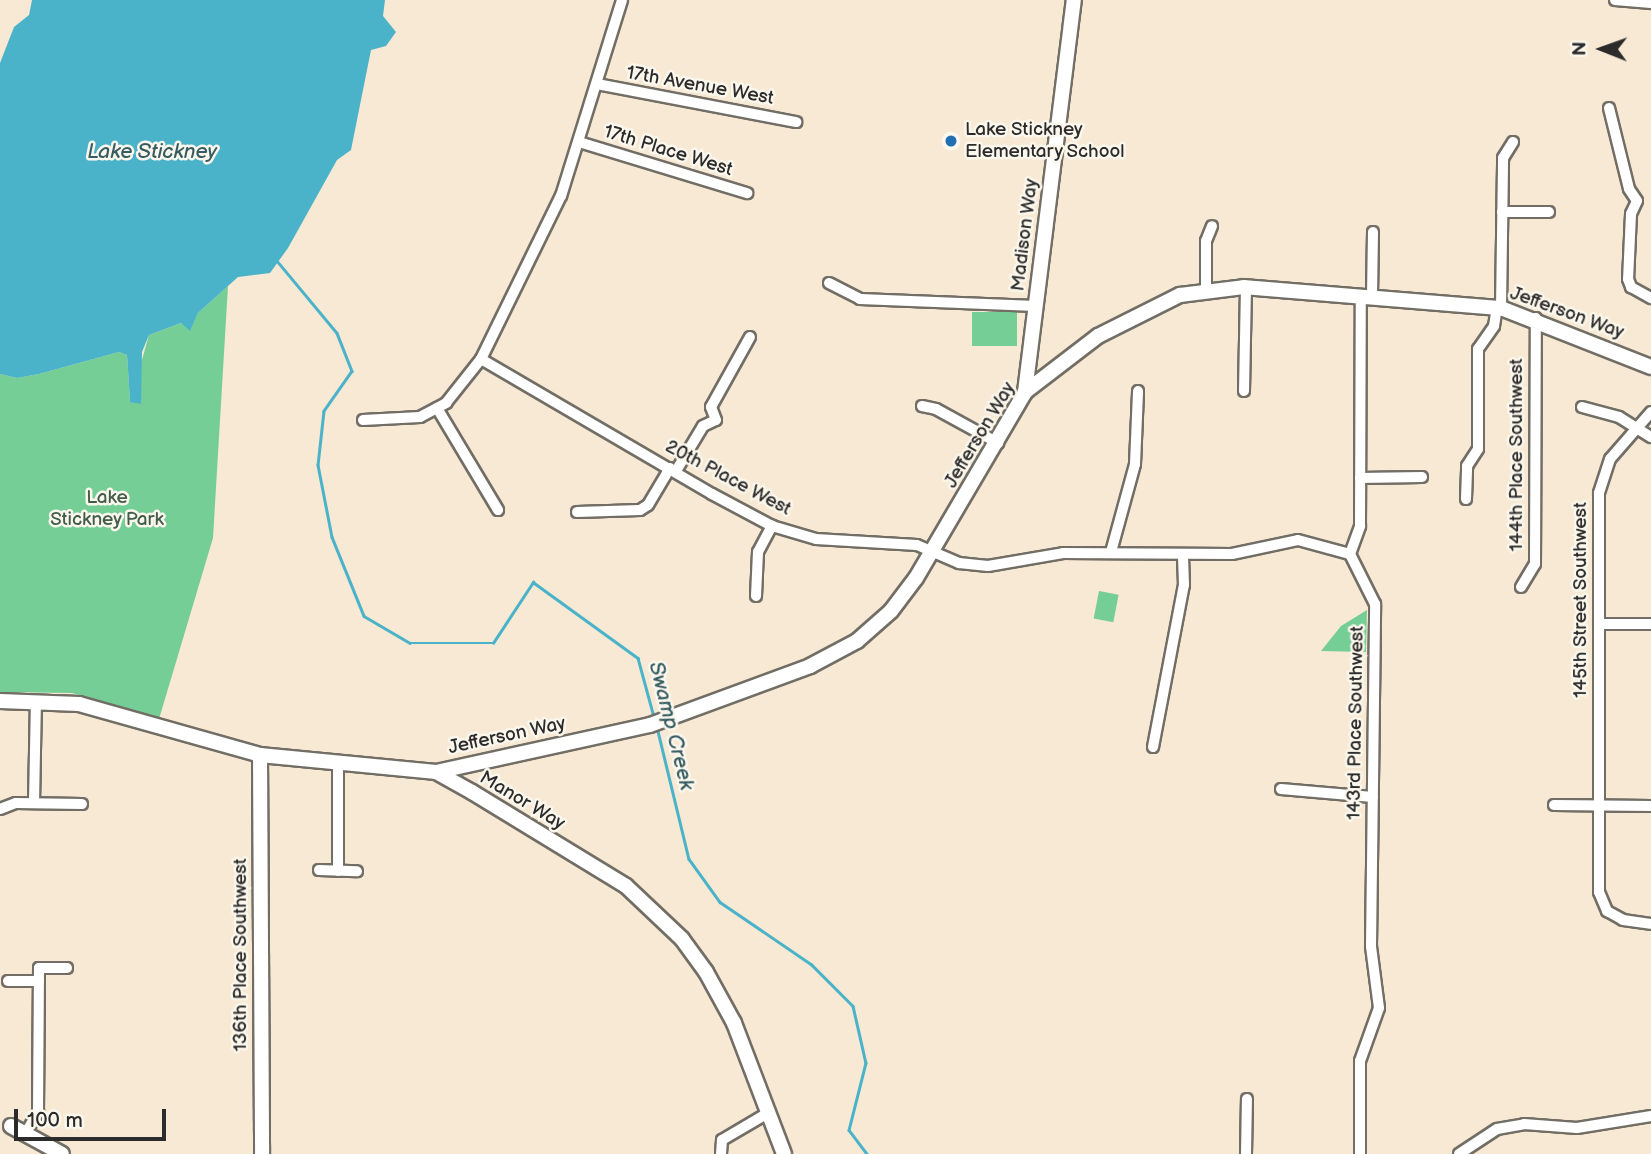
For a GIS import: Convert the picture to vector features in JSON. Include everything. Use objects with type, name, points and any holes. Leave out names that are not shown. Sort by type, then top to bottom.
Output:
[{"type":"street","points":[[363,420],[420,417],[446,403],[481,359],[561,196],[622,0]]},
{"type":"street","name":"Madison Way","points":[[1025,392],[1074,0]]},
{"type":"street","points":[[1615,0],[1649,1]]},
{"type":"street","name":"17th Avenue West","points":[[597,84],[796,122]]},
{"type":"street","points":[[1609,108],[1629,189],[1637,201]]},
{"type":"street","name":"17th Place West","points":[[579,142],[747,193]]},
{"type":"street","points":[[1466,499],[1467,466],[1478,449],[1478,349],[1494,326],[1499,307],[1503,158],[1513,142]]},
{"type":"street","points":[[1637,201],[1651,200]]},
{"type":"street","points":[[1637,201],[1631,214],[1631,288],[1651,298]]},
{"type":"street","points":[[1502,212],[1549,212]]},
{"type":"street","points":[[1206,289],[1206,241],[1212,226]]},
{"type":"street","points":[[1350,554],[1360,526],[1367,295],[1373,232]]},
{"type":"street","points":[[829,283],[860,299],[1036,306]]},
{"type":"street","points":[[1244,391],[1246,288]]},
{"type":"street","name":"Jefferson Way","points":[[436,772],[650,725],[679,716],[810,666],[857,641],[891,611],[932,552],[998,443],[1025,392],[1052,368],[1131,316],[1159,302],[1206,289],[1246,288],[1499,307],[1536,318],[1651,367]]},
{"type":"street","name":"144th Place Southwest","points":[[1521,587],[1535,564],[1536,318]]},
{"type":"street","points":[[577,512],[640,510],[648,505],[703,426],[716,420],[711,407],[750,337]]},
{"type":"street","name":"20th Place West","points":[[481,359],[772,526],[816,539],[893,542],[988,566],[1063,552],[1182,554],[1258,551],[1298,540],[1350,554]]},
{"type":"street","points":[[1111,552],[1135,464],[1138,391]]},
{"type":"street","points":[[922,406],[936,409],[998,443]]},
{"type":"street","points":[[1582,407],[1619,417],[1639,432],[1651,437]]},
{"type":"street","points":[[437,408],[498,510]]},
{"type":"street","name":"145th Street Southwest","points":[[1651,412],[1639,432],[1610,459],[1598,493],[1599,892],[1607,911],[1623,920],[1651,924]]},
{"type":"street","points":[[1360,478],[1422,477]]},
{"type":"street","points":[[757,596],[758,552],[772,526]]},
{"type":"street","points":[[1153,747],[1184,585],[1182,554]]},
{"type":"street","name":"143rd Place Southwest","points":[[1350,554],[1375,604],[1371,946],[1379,1008],[1360,1061],[1360,1154]]},
{"type":"street","points":[[1599,624],[1651,624]]},
{"type":"street","name":"Manor Way","points":[[0,701],[79,704],[260,755],[436,772],[626,886],[682,939],[706,972],[734,1023],[784,1154]]},
{"type":"street","points":[[34,803],[36,701]]},
{"type":"street","name":"136th Place Southwest","points":[[260,755],[262,1154]]},
{"type":"street","points":[[338,764],[338,871]]},
{"type":"street","points":[[1281,789],[1373,797]]},
{"type":"street","points":[[0,809],[34,803],[82,804]]},
{"type":"street","points":[[1554,805],[1651,806]]},
{"type":"street","points":[[319,870],[357,871]]},
{"type":"street","points":[[25,1134],[38,1112],[39,968],[67,968]]},
{"type":"street","points":[[8,981],[39,981]]},
{"type":"street","points":[[1246,1154],[1247,1099]]},
{"type":"street","points":[[721,1154],[722,1140],[768,1113]]},
{"type":"street","points":[[1459,1154],[1497,1129],[1524,1124],[1577,1128],[1651,1116]]},
{"type":"street","points":[[12,1126],[62,1154]]},
{"type":"green space","name":"Lake Stickney Park","points":[[228,286],[213,538],[159,719],[72,693],[0,692],[0,374],[17,378],[39,374],[119,352],[127,355],[130,402],[149,335],[181,323],[190,330],[198,313]]},
{"type":"green space","points":[[972,312],[1017,312],[1017,346],[972,346]]},
{"type":"green space","points":[[1099,591],[1119,595],[1113,622],[1094,618]]},
{"type":"green space","points":[[1367,610],[1366,652],[1321,651],[1341,626]]},
{"type":"water","name":"Lake Stickney","points":[[32,0],[385,0],[383,16],[396,32],[386,46],[371,50],[351,150],[337,160],[288,248],[270,273],[238,277],[198,313],[190,331],[181,323],[149,335],[142,352],[141,404],[130,402],[127,355],[119,352],[39,374],[17,378],[0,374],[0,63],[14,27],[29,15]]},
{"type":"waterway","name":"Swamp Creek","points":[[278,262],[337,333],[352,371],[324,411],[318,465],[332,537],[364,616],[410,643],[493,643],[533,582],[638,658],[654,717]]},
{"type":"waterway","name":"Swamp Creek","points":[[657,727],[689,859],[720,902],[811,964],[853,1006],[866,1063],[849,1130],[867,1154]]},
{"type":"place","name":"Lake Stickney Elementary School","points":[[951,141]]}]
